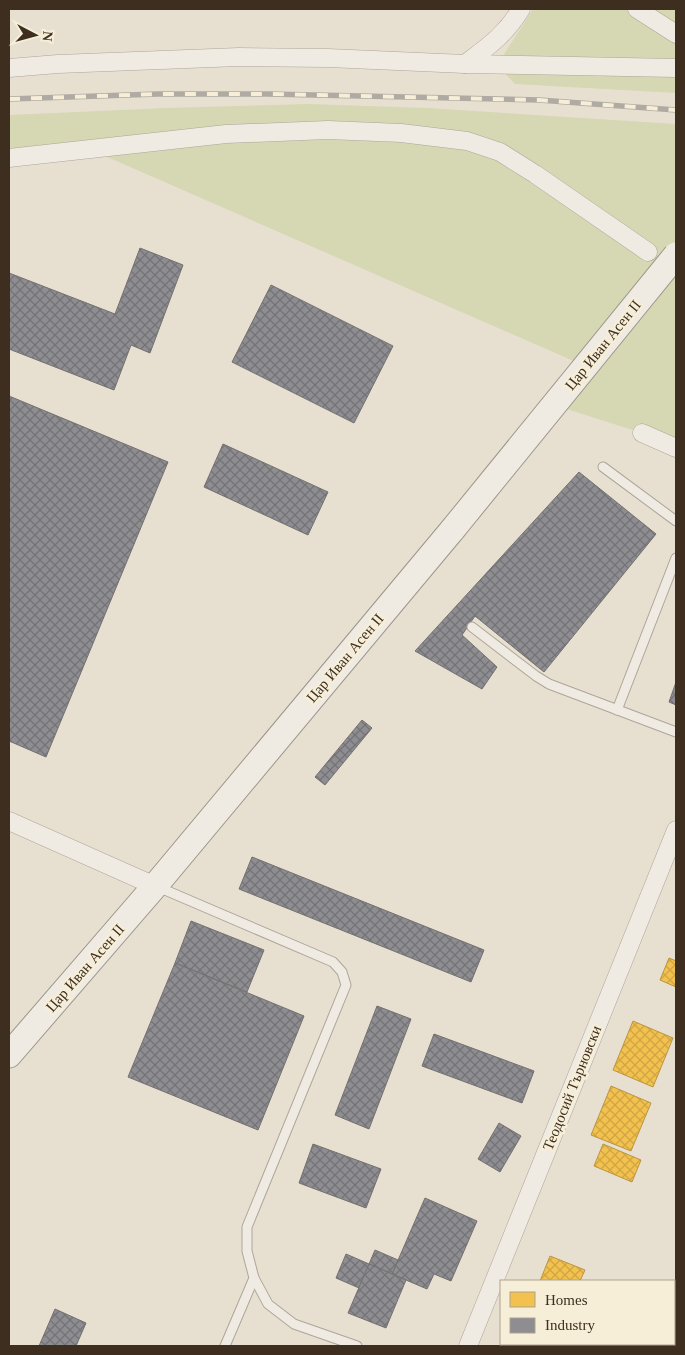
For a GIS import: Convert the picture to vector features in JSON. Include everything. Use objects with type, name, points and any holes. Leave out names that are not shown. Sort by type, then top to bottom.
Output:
[{"type":"main road","name":"Цар Иван Асен II","points":[[9,1056],[155,886],[453,529],[676,255]]},
{"type":"street","points":[[465,64],[495,42],[512,23],[521,9]]},
{"type":"street","points":[[637,9],[676,34]]},
{"type":"street","points":[[9,68],[58,64],[239,57],[676,68]]},
{"type":"street","points":[[9,158],[226,134],[328,130],[402,133],[467,141],[507,156],[648,252]]},
{"type":"street","points":[[642,433],[676,448]]},
{"type":"street","points":[[9,822],[155,886]]},
{"type":"street","name":"Теодосий Търновски","points":[[468,1346],[676,830]]},
{"type":"lane","points":[[603,467],[676,521]]},
{"type":"lane","points":[[617,710],[676,558]]},
{"type":"lane","points":[[472,626],[549,684],[676,732]]},
{"type":"lane","points":[[155,886],[333,962],[342,972],[346,985],[247,1227],[246,1251],[254,1278],[268,1304],[294,1324],[357,1346]]},
{"type":"lane","points":[[225,1346],[254,1278]]},
{"type":"green space","points":[[533,9],[676,9],[676,93],[515,84],[497,65]]},
{"type":"green space","points":[[308,104],[427,108],[676,124],[676,448],[642,433],[554,405],[585,366],[89,149],[9,158],[9,115]]},
{"type":"building: Homes","points":[[669,958],[676,961],[676,987],[660,980]]},
{"type":"building: Homes","points":[[633,1021],[673,1038],[653,1087],[613,1070]]},
{"type":"building: Homes","points":[[611,1086],[651,1103],[631,1151],[591,1135]]},
{"type":"building: Homes","points":[[603,1144],[641,1160],[632,1182],[594,1166]]},
{"type":"building: Homes","points":[[550,1256],[585,1270],[580,1280],[540,1280]]},
{"type":"building: Homes","points":[[628,1345],[668,1345],[668,1346]]},
{"type":"building: Industry","points":[[140,248],[183,265],[150,353],[131,345],[114,390],[9,349],[9,273],[115,314]]},
{"type":"building: Industry","points":[[271,285],[393,346],[354,423],[232,362]]},
{"type":"building: Industry","points":[[9,396],[168,462],[46,757],[9,741]]},
{"type":"building: Industry","points":[[223,444],[328,492],[308,535],[204,487]]},
{"type":"building: Industry","points":[[579,472],[656,534],[544,672],[475,616],[462,635],[497,667],[482,689],[415,651]]},
{"type":"building: Industry","points":[[676,682],[676,705],[669,702]]},
{"type":"building: Industry","points":[[362,720],[372,728],[325,785],[315,777]]},
{"type":"building: Industry","points":[[252,857],[484,950],[471,982],[239,889]]},
{"type":"building: Industry","points":[[191,921],[264,950],[247,992],[175,963]]},
{"type":"building: Industry","points":[[175,963],[304,1016],[258,1130],[128,1077]]},
{"type":"building: Industry","points":[[377,1006],[411,1019],[369,1129],[335,1115]]},
{"type":"building: Industry","points":[[434,1034],[534,1071],[522,1103],[422,1066]]},
{"type":"building: Industry","points":[[499,1123],[521,1136],[500,1172],[478,1159]]},
{"type":"building: Industry","points":[[313,1144],[381,1169],[366,1208],[299,1183]]},
{"type":"building: Industry","points":[[425,1198],[477,1221],[451,1281],[434,1274],[427,1289],[392,1274]]},
{"type":"building: Industry","points":[[375,1250],[398,1260],[392,1274],[369,1264]]},
{"type":"building: Industry","points":[[346,1254],[369,1264],[359,1288],[336,1278]]},
{"type":"building: Industry","points":[[369,1264],[406,1280],[386,1328],[348,1313]]},
{"type":"building: Industry","points":[[55,1309],[86,1323],[76,1346],[39,1346]]},
{"type":"railway","points":[[9,99],[158,94],[268,94],[539,100],[676,110]]}]
